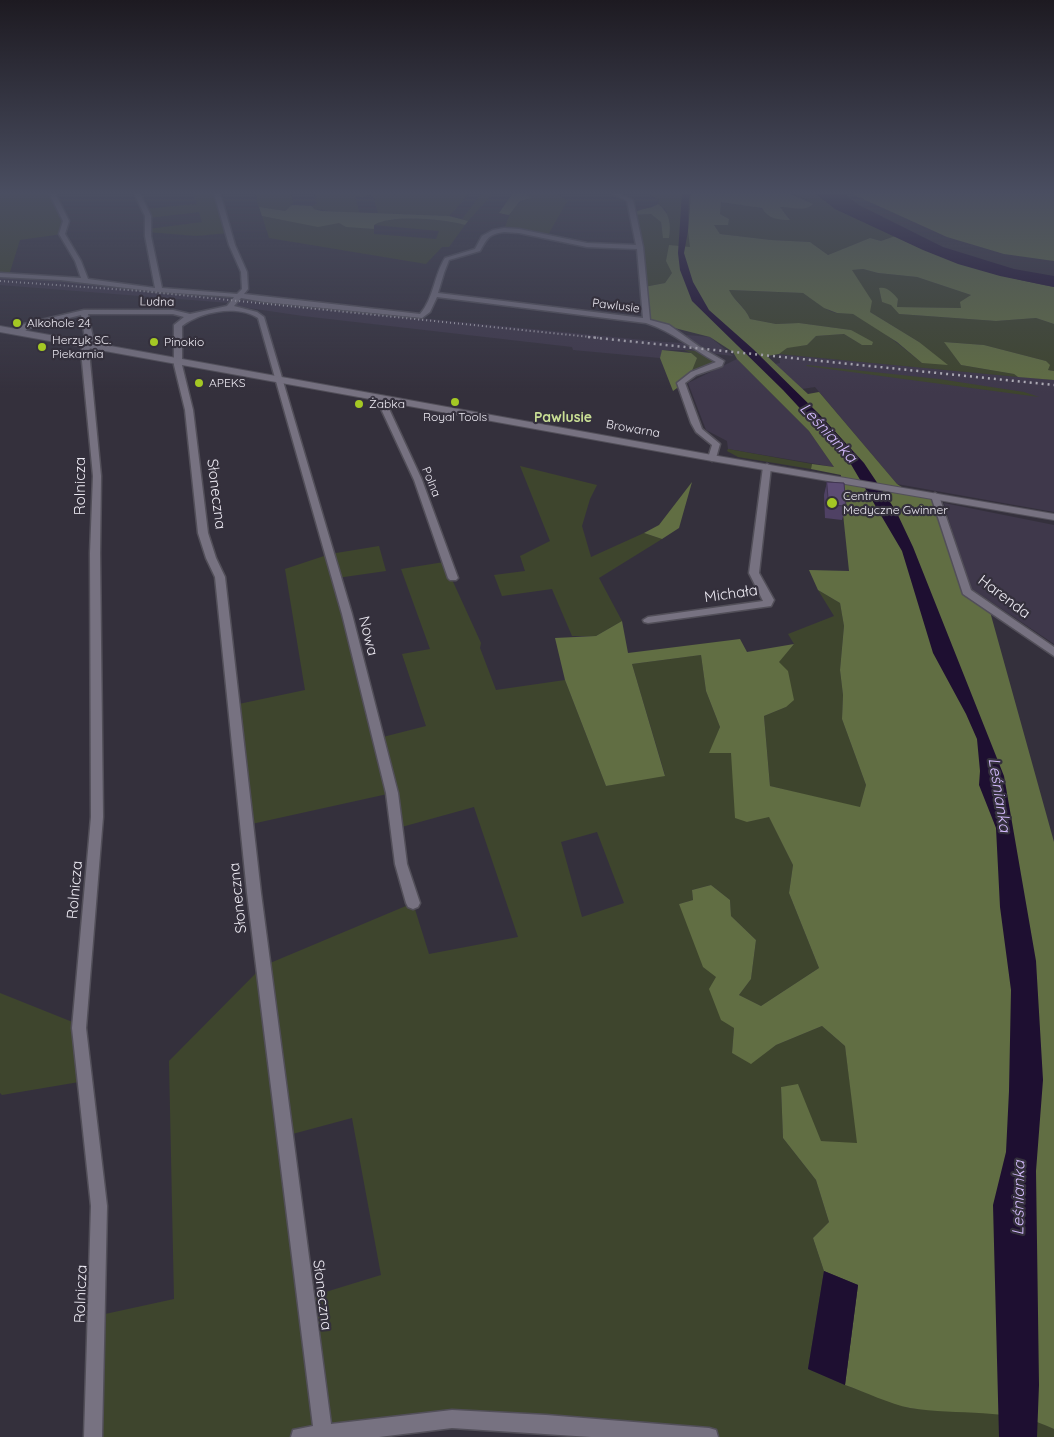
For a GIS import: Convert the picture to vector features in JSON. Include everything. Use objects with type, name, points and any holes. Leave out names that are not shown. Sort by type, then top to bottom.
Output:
[{"type":"street","points":[[77,260],[85,280]]},
{"type":"street","points":[[153,260],[159,290]]},
{"type":"street","points":[[229,307],[245,289],[244,272],[239,260]]},
{"type":"street","points":[[0,275],[85,280],[214,295],[240,294],[264,300],[417,316],[425,314],[434,296],[442,267],[446,260]]},
{"type":"street","points":[[641,260],[647,321]]},
{"type":"street","name":"Pawlusie","points":[[434,296],[647,321],[666,327],[720,361],[719,364],[689,375],[681,383],[699,430],[716,444],[712,458]]},
{"type":"street","name":"Ludna","points":[[18,332],[27,326],[84,312],[173,312],[190,316],[229,307],[255,313],[261,317],[278,379]]},
{"type":"street","points":[[84,312],[89,338],[87,344]]},
{"type":"street","name":"Słoneczna","points":[[190,316],[178,325],[179,369],[189,410],[203,533],[211,558],[220,576],[254,893],[323,1433]]},
{"type":"street","name":"Browarna","points":[[0,329],[712,458],[1054,517]]},
{"type":"street","name":"Rolnicza","points":[[87,344],[85,351],[97,476],[95,553],[97,817],[79,1028],[99,1206],[93,1437]]},
{"type":"street","name":"Nowa","points":[[278,379],[350,624],[392,793],[401,864],[413,903]]},
{"type":"street","name":"Polna","points":[[380,398],[418,480],[453,578]]},
{"type":"street","name":"Michała","points":[[648,620],[767,604],[769,600],[754,573],[767,467]]},
{"type":"street","name":"Harenda","points":[[936,496],[967,592],[1054,652]]},
{"type":"street","points":[[300,1437],[452,1419],[546,1424],[709,1437]]},
{"type":"shaded area","points":[[0,277],[85,283],[208,296],[235,296],[267,303],[664,342],[683,343],[687,335],[710,337],[733,356],[684,350],[663,350],[660,358],[573,350],[572,347],[303,316],[235,306],[229,303],[0,285]]},
{"type":"shaded area","points":[[779,354],[1054,380],[1054,512],[897,484],[815,387],[802,389],[775,364],[780,363]]},
{"type":"shaded area","points":[[737,359],[809,431],[834,467],[728,449],[727,441],[706,430],[688,383]]},
{"type":"shaded area","points":[[944,503],[1054,525],[1054,644],[969,587]]},
{"type":"green space","points":[[0,260],[14,260],[9,275],[0,275]]},
{"type":"green space","points":[[402,260],[430,260],[426,264]]},
{"type":"green space","points":[[640,260],[682,260],[665,283],[644,287]]},
{"type":"green space","points":[[951,260],[1012,278],[1054,287],[1054,324],[1036,318],[996,321],[899,314],[891,305],[882,302],[879,288],[887,289],[894,294],[898,299],[897,307],[961,308],[960,302],[971,295],[917,277],[878,273],[863,269],[852,270],[872,301],[870,312],[919,342],[948,365],[922,363],[897,342],[853,314],[837,313],[824,308],[803,293],[729,290],[750,319],[776,324],[799,323],[851,330],[873,342],[872,345],[862,345],[844,334],[816,336],[807,345],[787,348],[779,354],[767,356],[808,394],[819,392],[897,484],[908,491],[935,496],[967,592],[989,608],[1054,842],[1054,1429],[1037,1422],[1001,1415],[910,1408],[845,1385],[858,1285],[824,1271],[813,1238],[829,1222],[816,1180],[783,1138],[781,1087],[798,1084],[821,1141],[857,1143],[845,1046],[822,1026],[776,1045],[751,1064],[732,1053],[734,1028],[721,1020],[709,989],[716,977],[703,967],[679,904],[693,900],[692,890],[711,885],[730,900],[731,916],[756,940],[751,979],[739,995],[761,1006],[819,968],[789,893],[793,865],[769,817],[747,822],[735,818],[731,753],[709,753],[720,727],[706,691],[701,655],[632,664],[665,776],[606,786],[565,680],[555,638],[596,636],[622,621],[628,653],[740,639],[747,652],[794,644],[779,662],[788,671],[794,700],[786,707],[764,716],[770,786],[860,807],[866,785],[842,719],[843,695],[840,670],[844,626],[840,603],[818,590],[809,570],[849,571],[840,485],[841,475],[811,469],[812,464],[834,467],[809,431],[737,359],[733,352],[710,337],[647,321],[644,287],[665,283],[672,273],[666,261]]},
{"type":"green space","points":[[863,269],[878,273],[917,277],[971,295],[961,308],[897,307],[898,299],[879,288],[882,302],[891,304],[899,314],[996,321],[1036,318],[1054,324],[1054,371],[1048,370],[1046,361],[984,345],[945,342],[961,365],[1014,374],[1018,377],[779,354],[787,347],[807,345],[816,336],[844,334],[862,345],[851,330],[799,323],[776,324],[750,319],[728,290],[803,293],[831,311],[853,314],[873,325],[922,363],[919,342],[870,312],[866,295],[851,270]]},
{"type":"green space","points":[[944,342],[984,345],[1046,361],[1050,365],[1048,370],[1054,371],[1054,380],[1018,377],[1014,374],[961,365]]},
{"type":"green space","points":[[662,350],[691,353],[697,358],[691,373],[681,378],[677,388],[673,391],[660,358]]},
{"type":"green space","points":[[684,350],[696,351],[716,359],[716,361],[691,373],[691,353]]},
{"type":"green space","points":[[806,366],[939,379],[1024,392],[1039,397]]},
{"type":"green space","points":[[728,449],[812,464],[811,469],[738,457],[727,451]]},
{"type":"green space","points":[[520,466],[597,485],[590,499],[582,526],[591,557],[644,533],[662,539],[599,578],[622,621],[596,636],[572,636],[552,589],[502,596],[494,575],[525,571],[520,556],[550,541]]},
{"type":"green space","points":[[692,482],[679,528],[662,539],[644,533],[659,525]]},
{"type":"green space","points":[[379,546],[386,571],[337,578],[379,738],[426,726],[402,654],[430,649],[401,569],[444,562],[481,643],[480,648],[496,690],[565,680],[606,786],[665,775],[632,664],[701,655],[706,691],[720,727],[710,753],[731,753],[747,822],[769,816],[793,865],[789,893],[819,968],[761,1006],[739,995],[751,979],[756,940],[731,916],[730,900],[711,885],[692,890],[693,900],[679,904],[716,977],[734,1028],[732,1053],[751,1063],[776,1045],[822,1026],[845,1046],[858,1144],[820,1141],[798,1085],[781,1087],[783,1138],[816,1180],[829,1222],[813,1238],[824,1271],[808,1369],[845,1385],[909,1408],[1001,1414],[1044,1424],[1054,1429],[1054,1437],[709,1437],[452,1419],[300,1437],[93,1437],[96,1316],[174,1299],[169,1061],[263,966],[413,903],[429,954],[518,937],[474,807],[398,828],[392,793],[247,825],[234,705],[305,690],[285,569],[330,554]],"holes":[[[597,832],[624,903],[582,917],[561,842]],[[352,1118],[381,1275],[306,1298],[285,1136]]]},
{"type":"green space","points":[[818,590],[840,603],[844,626],[840,670],[843,695],[842,719],[866,785],[860,808],[770,786],[764,716],[786,707],[778,662],[794,644],[788,634],[834,616]]},
{"type":"green space","points":[[0,993],[75,1023],[85,1081],[2,1095],[0,1093]]},
{"type":"water","name":"Leśnianka","points":[[679,260],[686,260],[693,282],[709,310],[753,349],[819,414],[864,463],[896,511],[913,547],[1004,776],[1036,961],[1043,1080],[1036,1171],[1039,1385],[1037,1437],[999,1437],[993,1205],[1006,1152],[1011,990],[1000,907],[996,828],[979,785],[980,771],[977,739],[966,714],[933,653],[902,551],[849,461],[783,390],[692,301],[680,270]]},
{"type":"water","points":[[948,260],[985,260],[1014,269],[1054,276],[1054,287],[1000,276]]},
{"type":"water","points":[[824,1271],[858,1285],[845,1385],[808,1369]]},
{"type":"building","points":[[827,482],[844,483],[846,506],[829,505]]},
{"type":"railway","points":[[0,281],[141,291],[600,338]]},
{"type":"railway","points":[[588,337],[1054,385]]},
{"type":"place","name":"Alkohole 24","points":[[17,323]]},
{"type":"place","name":"Pinokio","points":[[154,342]]},
{"type":"place","name":"Herzyk SC. Piekarnia","points":[[42,347]]},
{"type":"place","name":"APEKS","points":[[199,383]]},
{"type":"place","name":"Royal Tools","points":[[455,402]]},
{"type":"place","name":"Żabka","points":[[359,404]]},
{"type":"place","name":"Centrum Medyczne Gwinner","points":[[832,503]]},
{"type":"district","name":"Pawlusie","points":[[563,418]]}]
